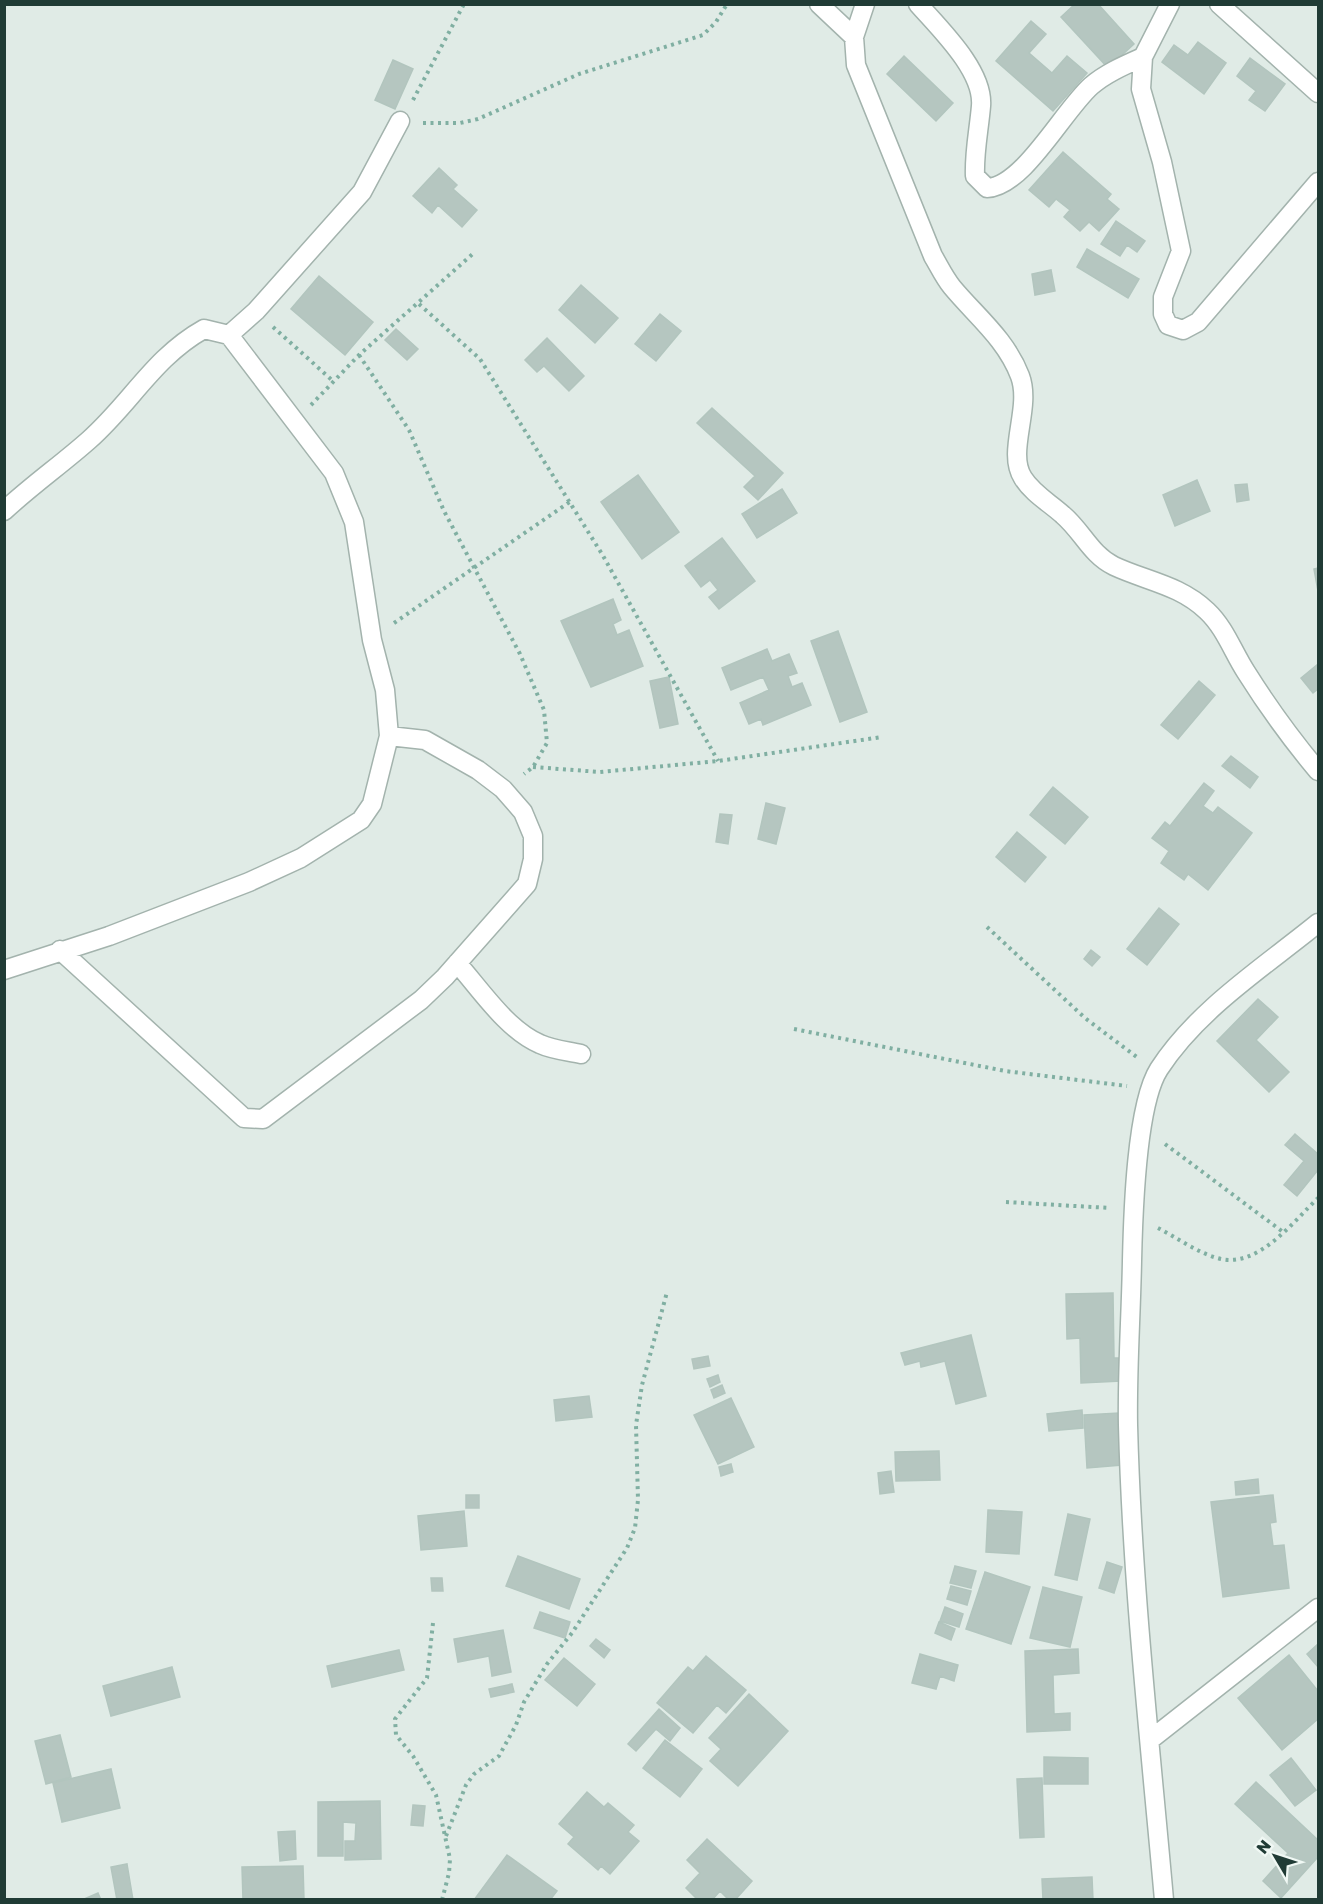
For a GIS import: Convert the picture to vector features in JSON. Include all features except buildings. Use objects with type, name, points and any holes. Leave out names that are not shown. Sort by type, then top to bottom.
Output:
[{"type":"street","points":[[819,4],[854,37]]},
{"type":"street","points":[[865,4],[854,37],[853,49],[862,83],[933,255],[950,285],[992,330],[1012,357],[1022,380],[1024,412],[1017,464],[1023,478],[1078,530],[1099,557],[1127,572],[1155,580],[1187,595],[1207,611],[1220,627],[1245,671],[1286,732],[1318,771]]},
{"type":"street","points":[[918,4],[964,58],[978,83],[981,104],[974,150],[975,176],[987,188],[999,188],[1022,167],[1067,110],[1091,86],[1112,71],[1143,57]]},
{"type":"street","points":[[1170,4],[1143,57],[1141,89],[1162,162],[1181,251],[1163,297],[1163,314],[1168,325],[1183,330],[1198,322],[1318,182]]},
{"type":"street","points":[[1219,4],[1318,93]]},
{"type":"street","points":[[229,335],[256,311],[362,192],[400,121]]},
{"type":"street","points":[[4,511],[35,482],[90,440],[162,359],[183,341],[204,329],[229,335],[334,473],[346,498],[354,522],[372,640],[386,690],[389,736],[372,804],[361,820],[301,858],[249,882],[109,936],[4,970]]},
{"type":"street","points":[[60,950],[244,1118],[263,1119],[421,1000],[527,884],[533,859],[532,836],[523,812],[503,789],[478,770],[425,740],[389,736]]},
{"type":"street","points":[[1164,1899],[1139,1626],[1128,1424],[1133,1215],[1142,1128],[1150,1089],[1158,1070],[1214,1007],[1318,923]]},
{"type":"street","points":[[457,963],[510,1025],[525,1036],[542,1045],[582,1054]]},
{"type":"street","points":[[1150,1740],[1318,1608]]},
{"type":"path","points":[[464,4],[426,79],[400,121],[438,124],[478,119],[579,74],[703,35],[717,22],[727,4]]},
{"type":"path","points":[[294,423],[359,355],[476,252]]},
{"type":"path","points":[[419,304],[480,359],[571,501],[718,761]]},
{"type":"path","points":[[256,311],[333,381]]},
{"type":"path","points":[[359,355],[409,430],[444,511],[520,654],[544,710],[547,743],[532,767],[503,789]]},
{"type":"path","points":[[372,640],[571,501]]},
{"type":"path","points":[[532,767],[600,772],[718,761],[882,737]]},
{"type":"path","points":[[987,927],[1109,1039],[1158,1070]]},
{"type":"path","points":[[794,1029],[1005,1071],[1150,1089]]},
{"type":"path","points":[[1142,1128],[1283,1232]]},
{"type":"path","points":[[1006,1202],[1098,1206],[1133,1215],[1202,1252],[1220,1259],[1241,1261],[1262,1249],[1283,1232],[1318,1198]]},
{"type":"path","points":[[446,1836],[466,1785],[474,1774],[499,1756],[516,1725],[524,1702],[547,1664],[572,1633],[627,1548],[635,1528],[638,1500],[636,1425],[642,1385],[667,1292]]},
{"type":"path","points":[[433,1623],[427,1678],[395,1719],[396,1735],[413,1756],[436,1795],[446,1836],[449,1873],[442,1899]]}]
